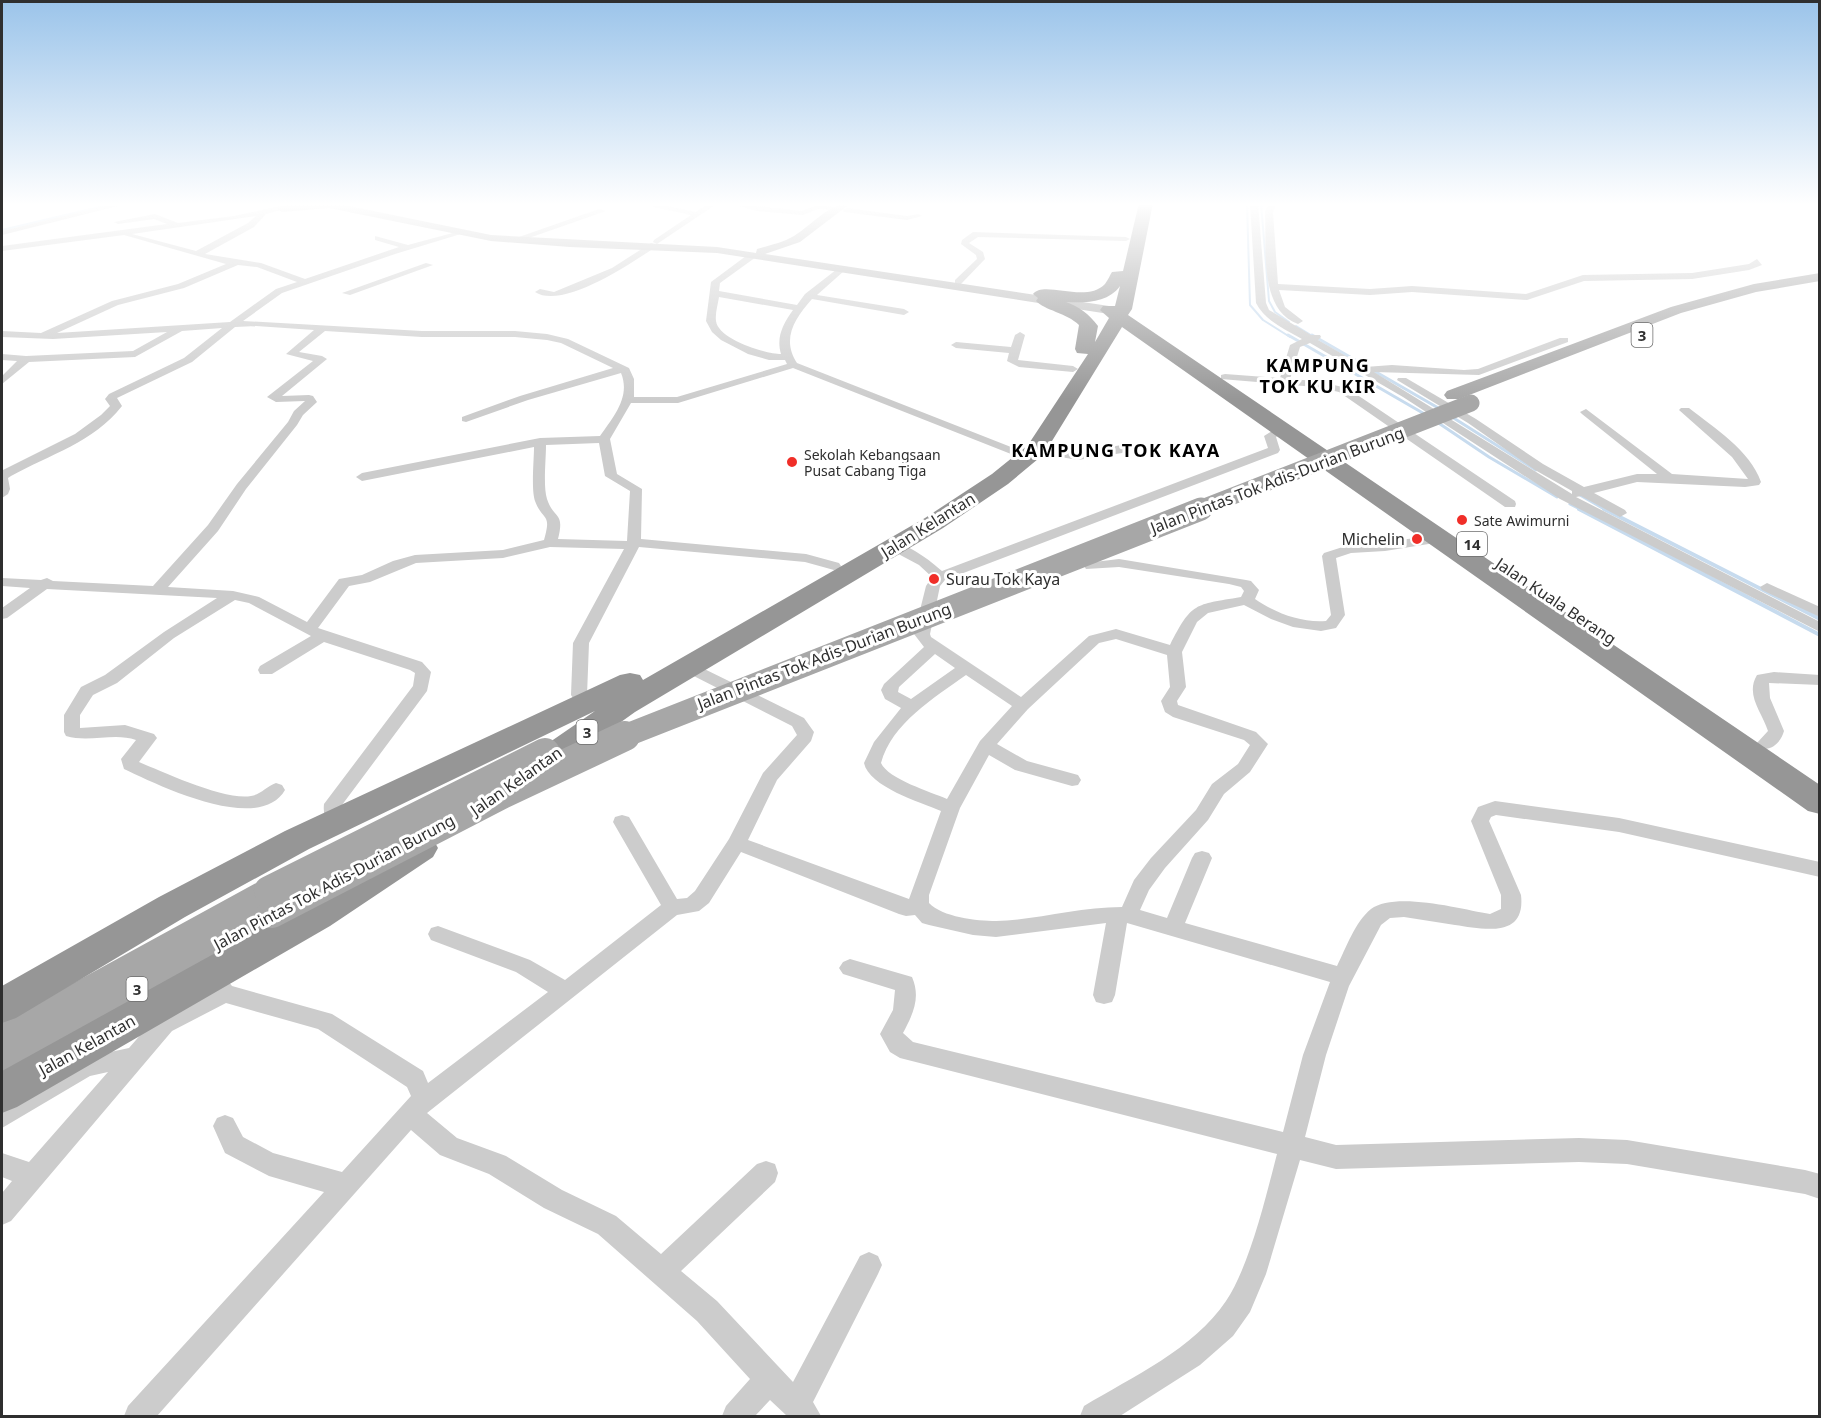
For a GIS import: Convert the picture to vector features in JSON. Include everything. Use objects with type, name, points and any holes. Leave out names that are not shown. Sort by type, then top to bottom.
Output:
[{"type":"highway","points":[[1039,296],[1076,297],[1098,294],[1110,289],[1125,272],[1134,293],[1125,311]]},
{"type":"highway","name":"3","points":[[1125,272],[1125,311]]},
{"type":"highway","points":[[1039,296],[1066,308],[1086,321],[1089,326],[1082,361]]},
{"type":"highway","name":"Jalan Kuala Berang","points":[[1125,311],[1569,609],[1770,754],[1820,802]]},
{"type":"highway","name":"Jalan Kuala Berang","points":[[1125,311],[1193,366],[1620,663],[1820,782]]},
{"type":"highway","name":"Jalan Kelantan","points":[[2,1093],[60,1059],[214,979],[357,890],[624,705],[969,501],[1025,450],[1082,361],[1125,311]]},
{"type":"highway","points":[[1082,361],[1111,346],[1129,342],[1160,349],[1193,366]]},
{"type":"highway","name":"Jalan Kelantan","points":[[2,1006],[260,859],[586,705],[940,505],[1025,450]]},
{"type":"highway","points":[[1569,609],[1620,650],[1623,657],[1620,663]]},
{"type":"highway","points":[[69,966],[269,863],[296,860],[314,867],[317,885],[303,906],[214,979]]},
{"type":"main road","points":[[842,269],[1039,296]]},
{"type":"main road","points":[[873,269],[1125,311]]},
{"type":"main road","name":"Jalan Pintas Tok Adis-Durian Burung","points":[[2,1039],[271,902],[652,724],[1462,399],[1676,310],[1754,288],[1820,277]]},
{"type":"main road","name":"Jalan Pintas Tok Adis-Durian Burung","points":[[1462,399],[1693,315],[1773,293],[1820,285]]},
{"type":"main road","name":"Jalan Pintas Tok Adis-Durian Burung","points":[[2,1065],[271,902]]},
{"type":"street","points":[[42,336],[115,303],[181,286],[221,269]]},
{"type":"street","points":[[272,269],[303,281]]},
{"type":"street","points":[[2,494],[4,489],[2,477],[60,448],[93,427],[116,406],[111,399],[113,396],[181,365],[267,298],[303,281],[339,269]]},
{"type":"street","points":[[347,293],[414,269]]},
{"type":"street","points":[[603,275],[576,277],[540,292],[555,295],[603,275],[613,269]]},
{"type":"street","points":[[734,269],[716,282],[711,321],[715,330],[725,338],[752,352],[789,361],[1025,450],[1078,456],[1122,449]]},
{"type":"street","points":[[789,361],[783,346],[788,326],[798,308],[808,296],[841,269]]},
{"type":"street","points":[[958,282],[971,269]]},
{"type":"street","points":[[1262,269],[1262,307],[1272,317],[1316,337],[1371,369],[1435,412],[1575,494],[1820,628]]},
{"type":"street","points":[[1272,269],[1278,304],[1284,312],[1316,337]]},
{"type":"street","points":[[1275,287],[1370,292],[1412,289],[1527,297],[1583,278],[1692,276],[1735,269]]},
{"type":"street","points":[[713,293],[798,308]]},
{"type":"street","points":[[808,296],[904,312]]},
{"type":"street","points":[[2,334],[42,336],[271,323],[422,334],[474,336],[515,334],[564,341],[623,369],[628,375],[629,400],[604,439],[611,476],[636,489],[633,543],[581,643],[579,696],[586,705]]},
{"type":"street","points":[[157,590],[213,528],[241,487],[293,423],[295,417],[311,402],[309,398],[276,399],[273,397],[322,359],[291,354],[323,327]]},
{"type":"street","points":[[2,357],[135,354],[180,328]]},
{"type":"street","points":[[1020,335],[1012,361],[1019,364],[1082,361]]},
{"type":"street","points":[[1284,381],[1293,349],[1299,341],[1316,337]]},
{"type":"street","points":[[1371,369],[1479,372],[1564,340]]},
{"type":"street","points":[[956,345],[1014,350]]},
{"type":"street","points":[[2,381],[26,358]]},
{"type":"street","points":[[629,400],[678,400],[789,361]]},
{"type":"street","points":[[466,419],[524,398],[623,369]]},
{"type":"street","points":[[1371,369],[1443,403],[1575,494],[1820,613]]},
{"type":"street","points":[[1225,377],[1323,385],[1354,395],[1510,504]]},
{"type":"street","points":[[1575,494],[1637,478],[1755,482],[1755,475],[1730,447],[1684,410]]},
{"type":"street","points":[[1586,412],[1669,478]]},
{"type":"street","points":[[1022,705],[933,647],[922,634],[933,586],[940,577],[1274,450],[1270,436],[1282,428]]},
{"type":"street","points":[[362,477],[540,442],[604,439]]},
{"type":"street","points":[[540,442],[541,500],[553,517],[555,525],[550,543]]},
{"type":"street","points":[[1104,995],[1123,915],[1158,863],[1202,815],[1218,789],[1244,768],[1259,744],[1250,736],[1179,713],[1171,708],[1170,701],[1178,687],[1174,652],[1183,640],[1193,616],[1203,609],[1247,600],[1262,610],[1296,622],[1331,625],[1338,615],[1329,556],[1349,549],[1385,547],[1441,538]]},
{"type":"street","points":[[266,670],[315,633],[344,582],[365,579],[415,559],[503,554],[550,543],[633,543],[806,558],[834,566]]},
{"type":"street","points":[[894,546],[924,562],[940,577]]},
{"type":"street","points":[[1091,566],[1119,563],[1240,582],[1252,590],[1247,600]]},
{"type":"street","points":[[2,582],[47,582],[233,595],[254,600],[315,633],[407,661],[423,672],[422,687],[333,804],[332,811],[336,822]]},
{"type":"street","points":[[2,615],[47,582]]},
{"type":"street","points":[[233,595],[169,635],[111,679],[87,691],[72,715],[72,732],[102,735],[128,731],[148,738],[130,759],[130,765],[194,791],[244,804],[254,803],[276,790]]},
{"type":"street","points":[[1174,652],[1122,635],[1103,635],[1094,639],[1022,705],[986,745],[951,808],[920,896],[919,906],[929,917],[973,927],[996,929],[1096,915],[1123,915],[1342,976]]},
{"type":"street","points":[[912,707],[891,695],[889,690],[892,684],[933,647]]},
{"type":"street","points":[[138,1416],[417,1107],[672,908],[692,905],[702,897],[737,843],[770,777],[780,762],[801,742],[806,732],[798,722],[688,666]]},
{"type":"street","points":[[951,808],[889,780],[874,771],[871,764],[874,753],[912,707],[965,668]]},
{"type":"street","points":[[1770,754],[1776,731],[1761,695],[1760,684],[1763,679],[1774,677],[1820,680]]},
{"type":"street","points":[[986,745],[1021,766],[1072,780]]},
{"type":"street","points":[[1094,1416],[1209,1342],[1235,1312],[1250,1282],[1293,1147],[1317,1050],[1342,976],[1372,921],[1380,913],[1391,909],[1490,922],[1502,921],[1510,915],[1511,895],[1480,821],[1484,812],[1495,808],[1619,825],[1820,870]]},
{"type":"street","points":[[622,822],[658,880],[672,908]]},
{"type":"street","points":[[737,843],[906,908],[919,906]]},
{"type":"street","points":[[1173,928],[1202,858]]},
{"type":"street","points":[[438,934],[523,966],[565,991]]},
{"type":"street","points":[[850,968],[904,984],[908,996],[907,1006],[891,1034],[898,1045],[908,1051],[1336,1157],[1579,1150],[1627,1152],[1805,1182],[1820,1187]]},
{"type":"street","points":[[2,1212],[164,1024],[214,979],[324,1021],[415,1079],[417,1107],[449,1147],[497,1165],[553,1199],[607,1225],[707,1311],[769,1379],[802,1411],[869,1265]]},
{"type":"street","points":[[2,1117],[86,1066],[135,1057]]},
{"type":"street","points":[[225,1126],[234,1145],[269,1164],[346,1186]]},
{"type":"street","points":[[2,1165],[33,1176]]},
{"type":"street","points":[[662,1271],[766,1173]]},
{"type":"street","points":[[736,1416],[769,1379]]},
{"type":"waterway","points":[[1249,269],[1250,305],[1263,320],[1290,337]]},
{"type":"waterway","points":[[1266,269],[1269,301],[1275,312],[1289,322]]},
{"type":"waterway","points":[[1296,326],[1314,337]]},
{"type":"waterway","points":[[1288,335],[1428,416]]},
{"type":"waterway","points":[[1312,335],[1440,409]]},
{"type":"waterway","points":[[1452,417],[1536,470]]},
{"type":"waterway","points":[[1437,422],[1489,457],[1557,497]]},
{"type":"waterway","points":[[1580,495],[1606,510]]},
{"type":"waterway","points":[[1570,504],[1582,510]]},
{"type":"waterway","points":[[1579,509],[1820,635]]},
{"type":"waterway","points":[[1604,509],[1820,619]]},
{"type":"place","name":"Sekolah Kebangsaan Pusat Cabang Tiga","points":[[792,462]]},
{"type":"place","name":"Sate Awimurni","points":[[1462,520]]},
{"type":"place","name":"Michelin","points":[[1417,539]]},
{"type":"place","name":"Surau Tok Kaya","points":[[934,579]]},
{"type":"district","name":"KAMPUNG TOK KU KIR","points":[[1318,376]]},
{"type":"district","name":"KAMPUNG TOK KAYA","points":[[1116,450]]}]
